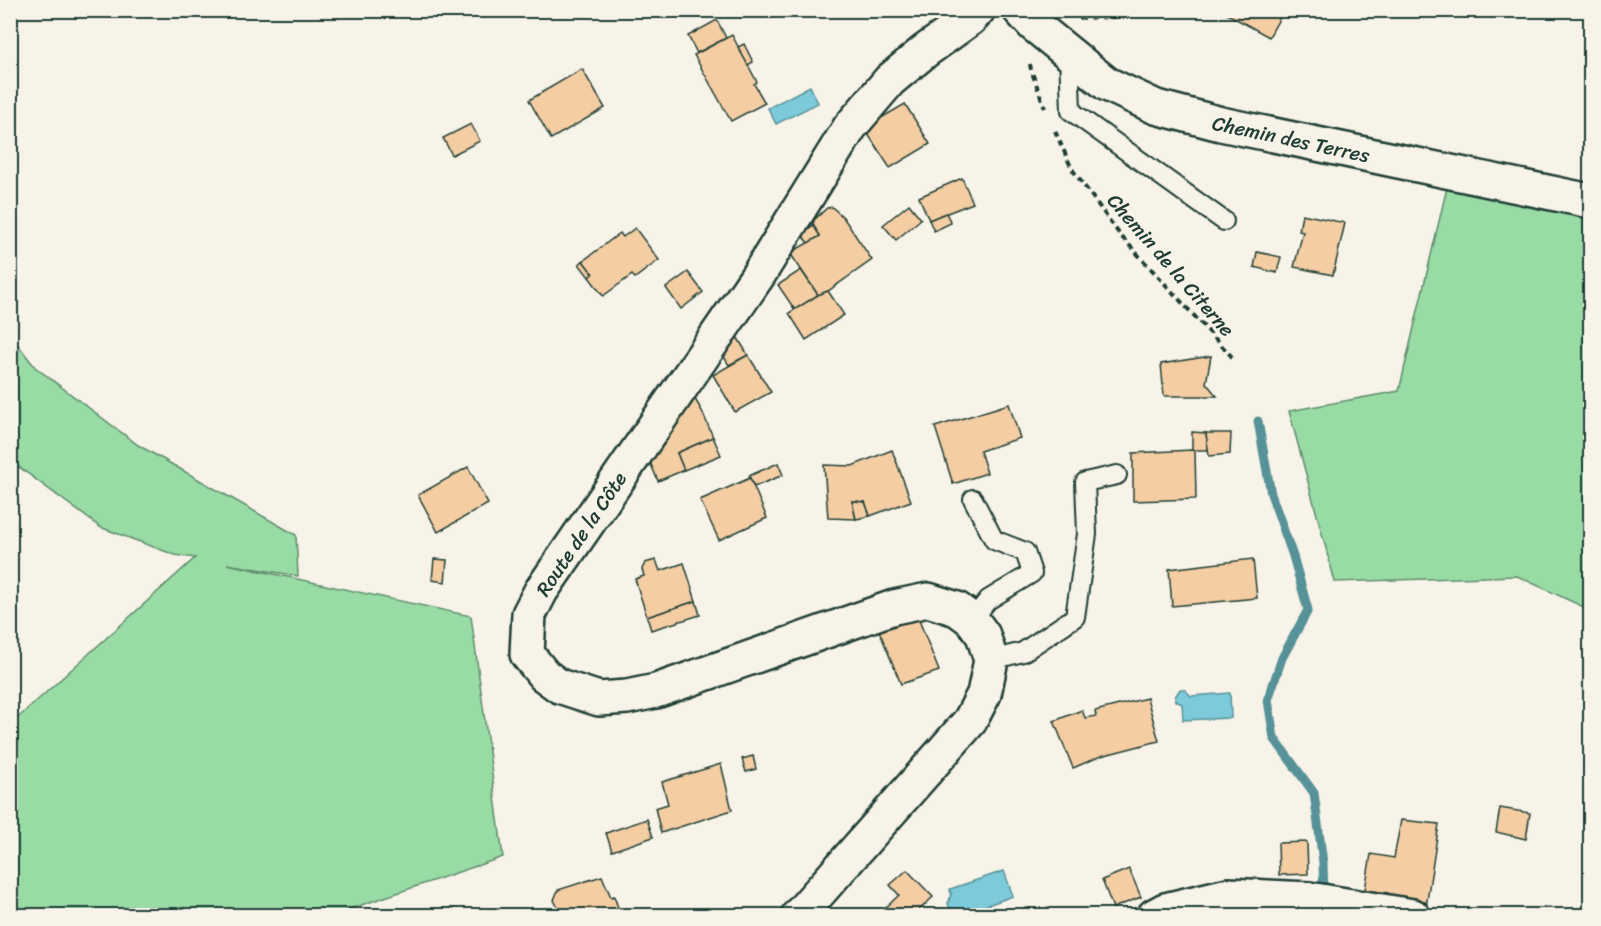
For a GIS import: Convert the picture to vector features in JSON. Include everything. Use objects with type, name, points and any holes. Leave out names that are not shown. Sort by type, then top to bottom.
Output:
[{"type":"street","name":"Route de la Côte","points":[[972,620],[957,609],[928,600],[894,607],[656,691],[627,697],[599,699],[559,686],[544,675],[527,654],[529,614],[541,591],[759,274],[850,127],[890,80],[971,18],[978,10]]},
{"type":"street","name":"Chemin des Terres","points":[[1027,18],[1107,84],[1156,107],[1221,124],[1590,201]]},
{"type":"street","points":[[798,915],[970,721],[984,694],[991,660],[983,635],[972,620]]},
{"type":"street","points":[[1154,915],[1165,910],[1228,895],[1309,900],[1413,915]]},
{"type":"lane","points":[[1069,53],[1071,111],[1224,221]]},
{"type":"lane","points":[[991,660],[1023,652],[1075,617],[1087,534],[1085,482],[1117,475]]},
{"type":"lane","points":[[972,620],[988,600],[1032,573],[1025,552],[994,540],[973,499]]},
{"type":"path","points":[[10,33],[19,10]]},
{"type":"path","points":[[1046,111],[1031,70],[1027,18],[1113,17],[1130,10]]},
{"type":"path","name":"Chemin de la Citerne","points":[[1054,130],[1072,169],[1120,235],[1233,358]]},
{"type":"green space","points":[[1448,183],[1590,204],[1590,610],[1517,576],[1335,582],[1289,411],[1399,391]]},
{"type":"green space","points":[[11,336],[35,367],[138,445],[296,535],[298,576],[227,564],[471,616],[503,857],[332,915],[11,915],[11,724],[195,558],[175,555],[100,527],[11,461]]},
{"type":"water","points":[[810,86],[818,103],[776,124],[768,108]]},
{"type":"water","points":[[1180,689],[1185,690],[1191,696],[1230,693],[1231,718],[1183,720],[1182,704],[1176,701],[1175,697]]},
{"type":"water","points":[[1004,871],[1013,896],[959,915],[956,910],[949,907],[950,889]]},
{"type":"building","points":[[1220,10],[1284,10],[1269,37]]},
{"type":"building","points":[[717,20],[726,38],[697,53],[688,36]]},
{"type":"building","points":[[732,35],[757,82],[754,84],[765,103],[731,121],[694,55]]},
{"type":"building","points":[[744,44],[753,62],[748,65],[738,47]]},
{"type":"building","points":[[582,69],[605,108],[551,139],[529,100]]},
{"type":"building","points":[[905,104],[930,144],[890,168],[864,128]]},
{"type":"building","points":[[471,124],[480,141],[452,155],[443,138]]},
{"type":"building","points":[[962,178],[973,203],[929,220],[919,197]]},
{"type":"building","points":[[909,204],[921,219],[896,240],[883,225]]},
{"type":"building","points":[[832,207],[843,217],[872,260],[828,291],[818,295],[790,253],[820,236],[813,225],[814,220],[827,208]]},
{"type":"building","points":[[946,213],[951,223],[934,231],[929,220]]},
{"type":"building","points":[[1302,214],[1345,223],[1333,275],[1294,267],[1303,232],[1299,231]]},
{"type":"building","points":[[813,225],[820,236],[808,243],[802,235]]},
{"type":"building","points":[[635,228],[659,260],[635,278],[632,275],[603,296],[589,277],[593,274],[583,261],[620,233],[623,237]]},
{"type":"building","points":[[1257,252],[1281,257],[1277,273],[1254,267]]},
{"type":"building","points":[[583,261],[593,274],[589,277],[579,264]]},
{"type":"building","points":[[801,270],[818,295],[795,310],[778,285]]},
{"type":"building","points":[[688,272],[703,292],[681,309],[666,288]]},
{"type":"building","points":[[828,291],[844,315],[806,340],[789,313]]},
{"type":"building","points":[[736,335],[748,355],[729,365],[721,352]]},
{"type":"building","points":[[748,355],[771,392],[735,412],[713,375]]},
{"type":"building","points":[[1211,356],[1206,383],[1217,396],[1164,396],[1161,364]]},
{"type":"building","points":[[691,399],[695,399],[702,411],[713,437],[677,453],[684,470],[658,481],[647,455],[667,427],[678,422],[676,416]]},
{"type":"building","points":[[1009,404],[1020,438],[980,451],[987,473],[953,484],[935,427]]},
{"type":"building","points":[[1192,432],[1206,433],[1208,450],[1192,450]]},
{"type":"building","points":[[1206,433],[1231,433],[1230,454],[1209,456]]},
{"type":"building","points":[[713,437],[721,455],[684,470],[677,453]]},
{"type":"building","points":[[892,450],[911,501],[870,516],[865,502],[852,501],[856,519],[828,518],[824,465],[852,466]]},
{"type":"building","points":[[1195,451],[1196,499],[1133,501],[1133,453]]},
{"type":"building","points":[[778,463],[783,475],[754,487],[749,476]]},
{"type":"building","points":[[468,467],[488,504],[438,532],[418,495]]},
{"type":"building","points":[[750,478],[767,518],[719,540],[700,500]]},
{"type":"building","points":[[852,501],[865,502],[870,516],[856,519]]},
{"type":"building","points":[[434,559],[447,560],[445,582],[432,580]]},
{"type":"building","points":[[1253,559],[1257,598],[1172,606],[1169,569]]},
{"type":"building","points":[[656,560],[660,571],[684,563],[696,601],[647,617],[635,579],[644,576],[642,569],[645,563]]},
{"type":"building","points":[[696,601],[700,615],[651,630],[647,617]]},
{"type":"building","points":[[917,615],[939,671],[901,684],[878,628]]},
{"type":"building","points":[[1147,698],[1159,741],[1101,756],[1073,768],[1054,721],[1082,710],[1085,718],[1096,716],[1095,711]]},
{"type":"building","points":[[753,756],[756,769],[746,772],[742,759]]},
{"type":"building","points":[[721,764],[732,810],[661,833],[655,808],[668,804],[662,782]]},
{"type":"building","points":[[1500,808],[1530,813],[1526,839],[1496,832]]},
{"type":"building","points":[[647,819],[653,837],[612,851],[606,833]]},
{"type":"building","points":[[1401,820],[1439,824],[1426,907],[1386,903],[1388,893],[1365,890],[1371,854],[1394,858]]},
{"type":"building","points":[[1307,842],[1308,874],[1279,875],[1278,843]]},
{"type":"building","points":[[1129,869],[1141,897],[1113,908],[1102,880]]},
{"type":"building","points":[[907,870],[933,897],[916,913],[919,916],[877,916],[899,895],[890,885]]},
{"type":"building","points":[[602,876],[611,897],[614,896],[621,916],[561,914],[554,900],[558,890]]},
{"type":"waterway","points":[[1258,421],[1271,494],[1293,556],[1308,610],[1282,658],[1268,700],[1274,738],[1314,793],[1323,863],[1324,896]]}]
